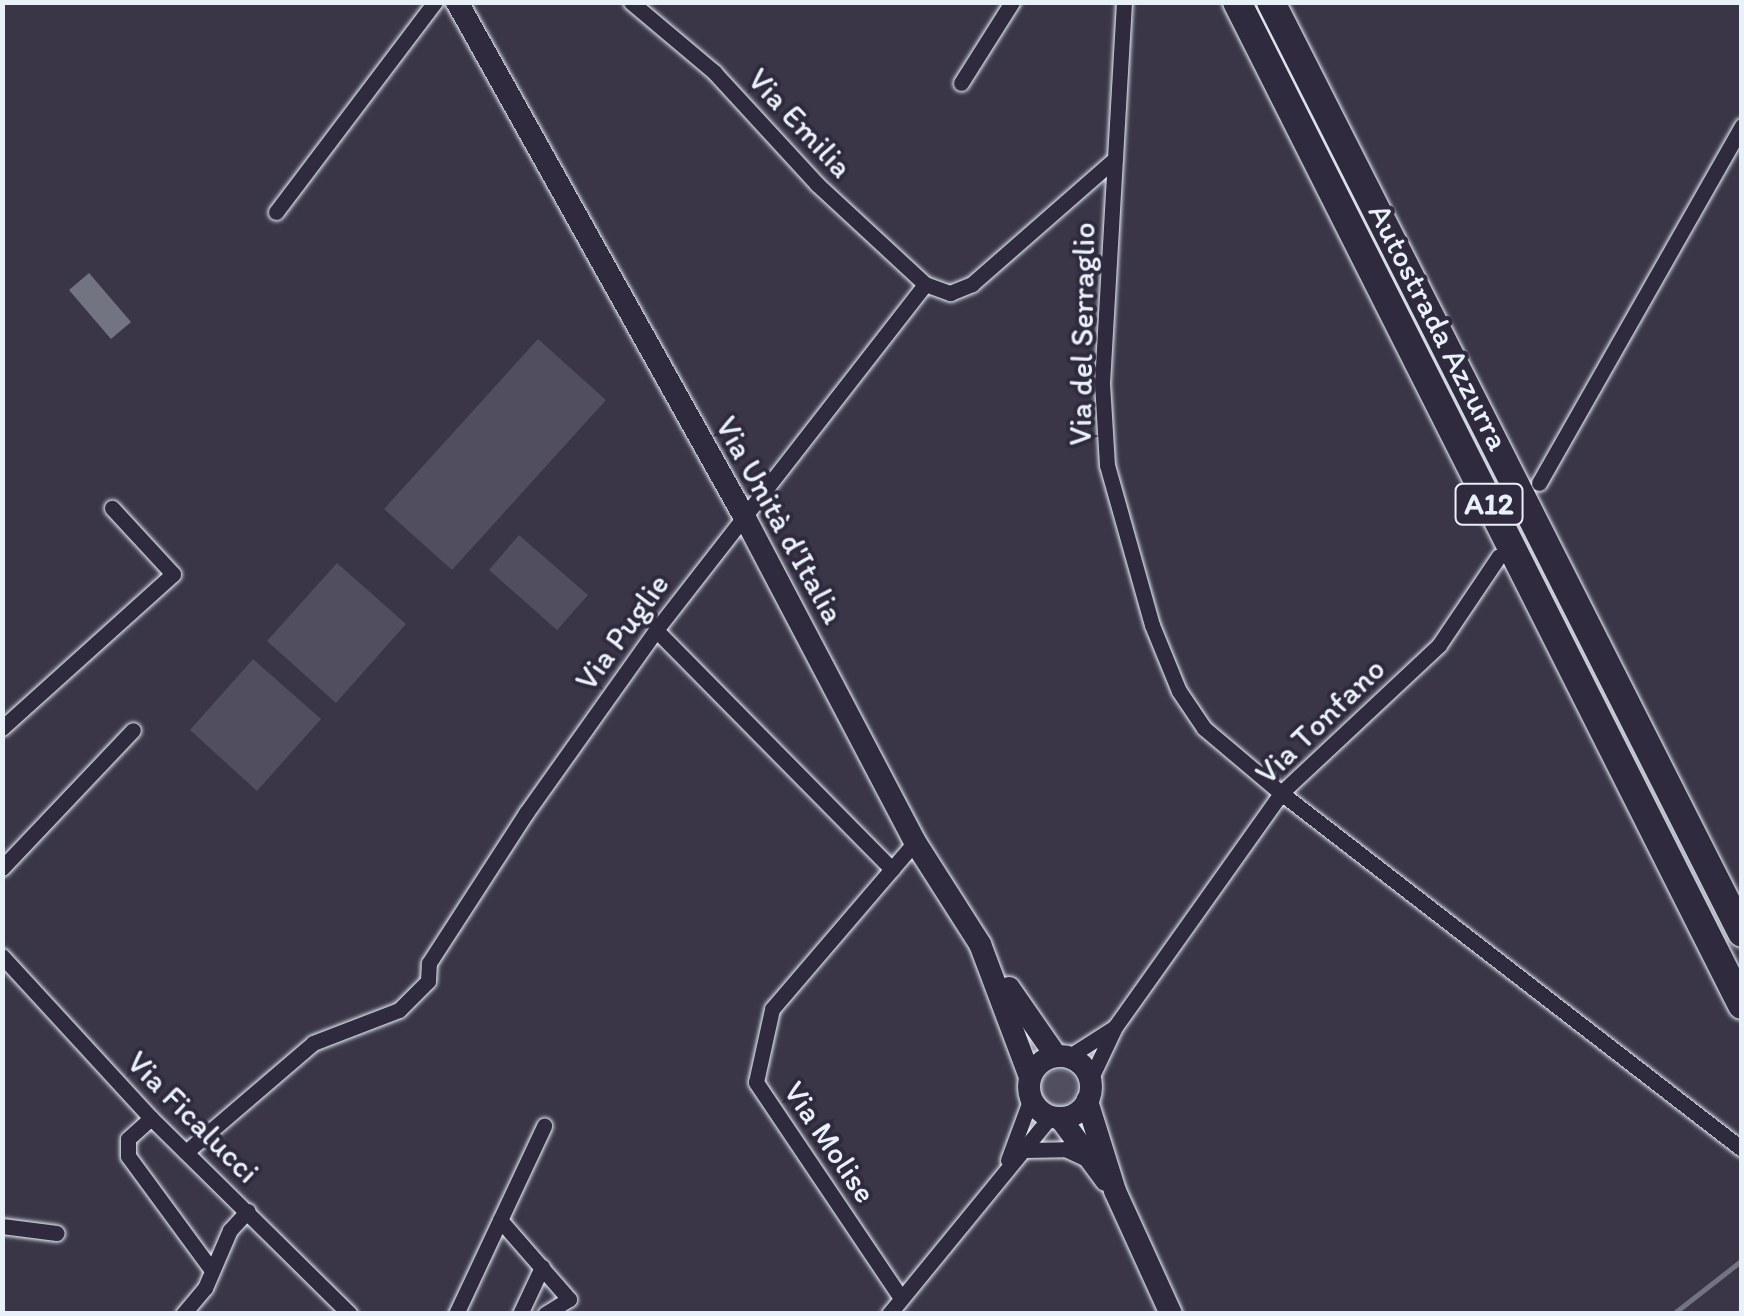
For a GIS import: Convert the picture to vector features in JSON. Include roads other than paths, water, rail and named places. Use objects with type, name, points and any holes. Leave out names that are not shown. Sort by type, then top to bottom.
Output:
[{"type":"highway","name":"Autostrada Azzurra","points":[[1237,2],[1742,1005]]},
{"type":"highway","name":"Autostrada Azzurra","points":[[1272,2],[1742,933]]},
{"type":"main road","name":"Via Unità d'Italia","points":[[457,2],[745,518],[915,842],[980,944],[1030,1087]]},
{"type":"main road","points":[[980,944],[1089,1090],[1114,1191],[1171,1314]]},
{"type":"main road","points":[[1062,1056],[1030,1087],[1114,1191]]},
{"type":"main road","points":[[1056,1117],[1089,1090]]},
{"type":"street","points":[[276,212],[434,2]]},
{"type":"street","name":"Via Emilia","points":[[631,2],[714,72],[817,184],[924,284]]},
{"type":"street","points":[[961,84],[1012,2]]},
{"type":"street","name":"Via del Serraglio","points":[[1124,2],[1102,383],[1107,464],[1152,626],[1179,692],[1204,728],[1281,793],[1742,1149]]},
{"type":"street","points":[[1539,483],[1742,126]]},
{"type":"street","points":[[924,284],[950,293],[972,284],[1115,159]]},
{"type":"street","name":"Via Puglie","points":[[186,1152],[313,1043],[399,1010],[428,982],[429,963],[526,813],[656,630],[924,284]]},
{"type":"street","points":[[2,728],[173,574],[112,508]]},
{"type":"street","name":"Via Tonfano","points":[[1115,1027],[1281,793],[1439,644],[1498,556]]},
{"type":"street","points":[[656,630],[892,870]]},
{"type":"street","points":[[2,868],[133,730]]},
{"type":"street","name":"Via Molise","points":[[901,1298],[756,1082],[772,1009],[915,842]]},
{"type":"street","name":"Via Ficalucci","points":[[6,967],[151,1118],[350,1314]]},
{"type":"street","points":[[1062,1056],[1115,1027]]},
{"type":"street","points":[[1089,1090],[1115,1027]]},
{"type":"street","points":[[1006,1164],[1030,1087]]},
{"type":"street","points":[[889,1314],[1006,1164],[1026,1150],[1056,1117]]},
{"type":"street","points":[[151,1118],[128,1139],[128,1156],[211,1269]]},
{"type":"street","points":[[456,1314],[544,1126]]},
{"type":"street","points":[[1026,1150],[1065,1149],[1093,1163]]},
{"type":"street","points":[[183,1314],[205,1288],[211,1269],[248,1211]]},
{"type":"street","points":[[500,1220],[569,1299],[546,1314]]},
{"type":"street","points":[[2,1226],[57,1233]]},
{"type":"street","points":[[520,1314],[542,1267]]},
{"type":"water","points":[[89,273],[131,322],[111,339],[69,290]]},
{"type":"waterway","points":[[1673,1314],[1742,1260]]}]
